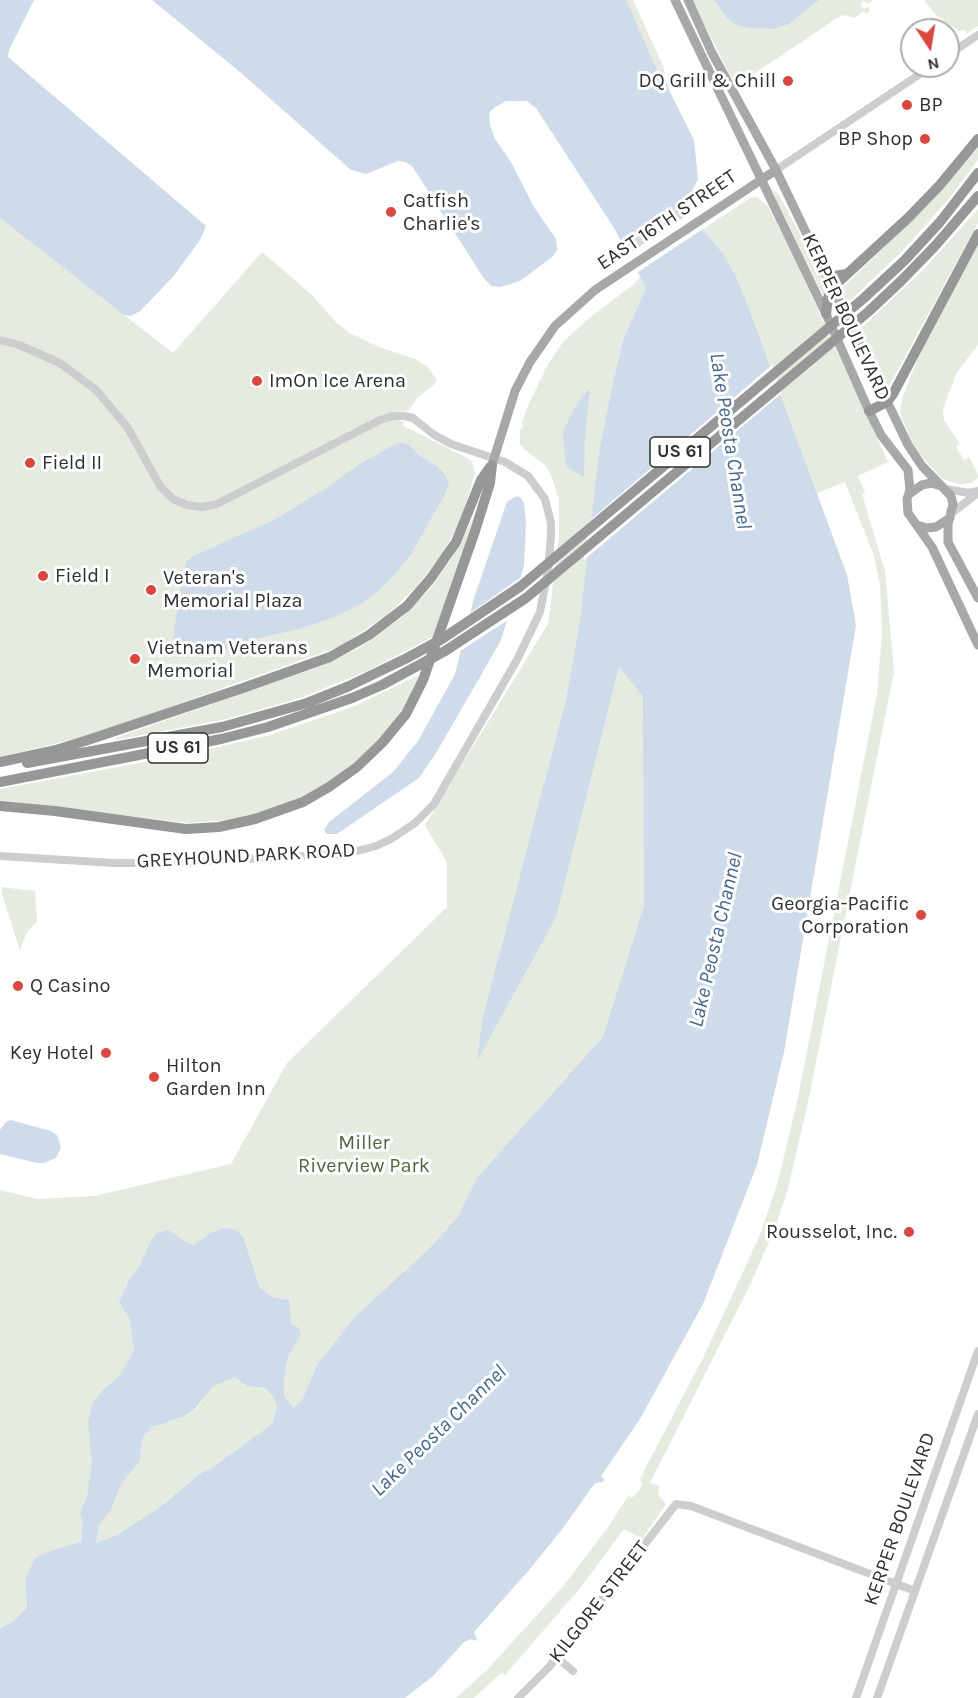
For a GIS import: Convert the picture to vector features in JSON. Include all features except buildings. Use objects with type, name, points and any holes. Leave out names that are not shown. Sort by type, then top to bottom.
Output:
[{"type":"highway","points":[[826,314],[828,298],[833,287],[939,186],[978,139]]},
{"type":"highway","name":"US 61","points":[[0,782],[221,739],[268,727],[350,693],[442,639],[521,586],[863,299],[904,261],[940,222],[978,173]]},
{"type":"highway","name":"US 61","points":[[0,768],[222,727],[382,685],[445,651],[526,598],[868,312],[935,246],[978,196]]},
{"type":"highway","points":[[869,411],[887,402],[898,385],[978,234]]},
{"type":"highway","points":[[825,271],[835,276],[846,274]]},
{"type":"highway","points":[[0,762],[48,752],[91,739],[243,688],[330,657],[369,635],[407,606],[436,572],[456,542],[481,480],[492,461]]},
{"type":"highway","points":[[0,806],[186,829],[255,819],[286,809],[329,787],[357,767],[382,742],[406,714],[419,689],[475,531],[490,483],[492,461]]},
{"type":"main road","name":"KERPER BOULEVARD","points":[[675,0],[826,314],[869,411],[881,435],[908,470],[910,478],[908,513],[932,547],[978,645]]},
{"type":"main road","name":"KERPER BOULEVARD","points":[[688,0],[712,53],[776,170],[915,456],[952,500],[948,542],[978,598]]},
{"type":"main road","name":"EAST 16TH STREET","points":[[492,461],[515,391],[530,362],[555,326],[576,305],[620,272],[776,170]]},
{"type":"main road","points":[[909,494],[922,484],[931,483],[944,488]]},
{"type":"main road","points":[[917,525],[927,528],[936,527],[952,514]]},
{"type":"street","points":[[960,47],[978,35]]},
{"type":"street","name":"EAST 16TH STREET","points":[[776,170],[914,78]]},
{"type":"street","name":"GREYHOUND PARK ROAD","points":[[0,340],[38,352],[60,363],[96,390],[128,428],[156,479],[167,494],[173,499],[190,505],[202,507],[225,501],[380,420],[393,416],[413,418],[433,434],[451,444],[492,461],[514,466],[528,476],[541,492],[551,523],[550,552],[540,612],[518,658],[434,804],[415,823],[391,839],[376,846],[346,854],[167,863],[114,863],[0,856]]},
{"type":"street","points":[[944,488],[969,493],[978,492]]},
{"type":"street","points":[[952,514],[978,492]]},
{"type":"street","name":"KERPER BOULEVARD","points":[[856,1698],[978,1351]]},
{"type":"street","name":"KERPER BOULEVARD","points":[[877,1698],[978,1414]]},
{"type":"street","name":"KILGORE STREET","points":[[518,1698],[556,1657],[676,1504],[691,1506],[897,1584]]},
{"type":"street","points":[[897,1584],[915,1591]]},
{"type":"street","points":[[556,1657],[573,1671]]},
{"type":"green space","points":[[621,0],[633,0],[663,66],[669,90],[660,80]]},
{"type":"green space","points":[[692,0],[714,0],[725,16],[749,28],[775,29],[789,24],[819,0],[874,0],[868,4],[864,1],[860,4],[863,9],[868,7],[870,11],[866,14],[864,11],[854,18],[845,15],[837,18],[746,79],[731,77]]},
{"type":"green space","points":[[924,0],[978,0],[978,26],[967,33],[964,30],[960,31],[960,18],[940,18]]},
{"type":"green space","points":[[978,148],[978,160],[947,201],[903,250],[847,304],[841,289],[931,202]]},
{"type":"green space","points":[[772,187],[779,195],[824,277],[825,294],[823,295],[775,197]]},
{"type":"green space","points":[[757,197],[768,206],[796,262],[888,462],[858,476],[865,492],[862,494],[885,571],[894,672],[809,1098],[788,1189],[775,1228],[749,1287],[650,1483],[659,1486],[658,1495],[666,1504],[642,1539],[624,1529],[581,1587],[505,1675],[501,1673],[474,1698],[456,1698],[488,1669],[565,1584],[609,1526],[628,1496],[633,1497],[639,1491],[644,1471],[704,1356],[760,1235],[778,1181],[797,1102],[877,694],[882,634],[880,585],[874,556],[845,482],[817,493],[736,276],[724,255],[703,229],[750,198]]},
{"type":"green space","points":[[978,209],[978,223],[888,388],[859,330],[923,270]]},
{"type":"green space","points":[[0,218],[173,353],[262,252],[311,294],[337,323],[350,333],[379,347],[415,359],[429,368],[437,380],[434,385],[418,397],[408,411],[392,412],[399,421],[405,422],[402,425],[471,460],[475,472],[457,527],[443,553],[416,587],[388,614],[341,646],[91,735],[0,757]]},
{"type":"green space","points":[[978,245],[978,345],[957,372],[943,408],[944,420],[960,444],[956,447],[964,460],[969,457],[977,472],[978,477],[972,483],[959,484],[942,479],[915,449],[900,409],[921,351]]},
{"type":"green space","name":"Miller Riverview Park","points":[[640,277],[646,288],[622,342],[618,359],[603,482],[622,618],[678,776],[633,1014],[465,1231],[317,1365],[302,1400],[292,1409],[284,1396],[287,1362],[251,1262],[133,1343],[134,1351],[119,1376],[94,1466],[81,1543],[53,1550],[25,1580],[27,1608],[12,1622],[0,1628],[0,1190],[38,1199],[94,1196],[231,1164],[287,1063],[447,907],[447,862],[425,825],[548,624],[559,536],[559,499],[545,465],[520,444],[522,423],[546,368],[562,343]]},
{"type":"green space","points":[[472,520],[436,635],[367,671],[300,698],[227,719],[116,740],[115,738],[327,664],[361,647],[405,615],[433,585],[452,558]]},
{"type":"green space","points":[[421,674],[406,704],[390,728],[362,757],[326,784],[294,802],[260,813],[228,820],[190,823],[0,801],[0,789],[188,754],[270,735],[355,706]]},
{"type":"green space","points":[[2,887],[35,891],[37,922],[27,932],[20,951],[2,894]]},
{"type":"green space","points":[[235,1377],[247,1386],[264,1388],[273,1396],[278,1407],[272,1424],[216,1465],[198,1475],[160,1507],[117,1535],[96,1543],[99,1524],[112,1508],[121,1484],[140,1461],[142,1438],[153,1427],[183,1417],[196,1409],[213,1387]]},
{"type":"water","points":[[0,0],[34,0],[9,50],[8,57],[206,226],[200,240],[172,278],[140,311],[131,316],[124,315],[0,218]]},
{"type":"water","name":"Lake Peosta Channel","points":[[152,0],[626,0],[655,66],[661,77],[671,85],[694,129],[705,171],[690,207],[736,276],[847,575],[856,625],[784,1052],[757,1165],[703,1304],[640,1419],[601,1476],[604,1479],[603,1482],[595,1483],[530,1569],[474,1632],[477,1639],[464,1642],[433,1676],[405,1698],[0,1698],[0,1628],[12,1622],[27,1608],[25,1580],[35,1558],[81,1542],[83,1524],[80,1512],[87,1497],[92,1463],[88,1423],[92,1404],[119,1376],[134,1351],[130,1320],[119,1302],[156,1233],[168,1230],[194,1245],[211,1233],[224,1228],[236,1230],[243,1237],[260,1288],[272,1297],[289,1300],[291,1324],[299,1328],[301,1334],[288,1356],[284,1378],[284,1396],[293,1408],[302,1400],[317,1365],[355,1317],[429,1249],[458,1217],[477,1178],[603,1037],[644,906],[643,696],[619,667],[556,917],[477,1061],[482,1021],[566,700],[580,621],[599,452],[622,342],[646,288],[614,228],[536,108],[527,101],[506,101],[495,107],[489,113],[490,125],[495,139],[511,162],[534,207],[556,239],[557,250],[552,257],[520,281],[500,287],[491,286],[483,277],[412,166],[398,161],[366,174],[351,170],[240,72]],"holes":[[[235,1377],[247,1386],[264,1388],[273,1396],[277,1407],[272,1424],[216,1465],[198,1475],[160,1507],[117,1535],[96,1543],[99,1525],[112,1508],[121,1484],[140,1461],[142,1438],[153,1427],[183,1417],[195,1409],[213,1387]]]},
{"type":"water","points":[[714,0],[819,0],[789,24],[775,29],[736,25],[725,16]]},
{"type":"water","points":[[590,388],[584,477],[566,467],[563,431],[576,405]]},
{"type":"water","points":[[399,442],[408,444],[420,456],[437,466],[449,483],[411,554],[393,577],[378,591],[359,605],[335,617],[299,629],[259,638],[202,656],[186,658],[176,656],[171,652],[186,562],[193,556],[274,520],[328,487],[360,464]]},
{"type":"water","points":[[517,496],[524,503],[526,524],[524,566],[501,640],[436,753],[419,778],[337,834],[327,834],[324,830],[329,822],[393,772],[418,741],[455,674],[474,598],[507,502]]},
{"type":"water","points":[[11,1120],[51,1131],[57,1135],[61,1147],[56,1158],[37,1163],[0,1154],[0,1130],[7,1121]]},
{"type":"pier","points":[[666,77],[673,83],[704,146],[708,179],[694,207],[706,227],[635,274],[625,256],[686,216],[687,201],[698,179],[694,140],[669,90]]},
{"type":"pier","points":[[772,365],[782,393],[584,560],[589,521]]},
{"type":"pier","points":[[524,575],[511,618],[457,653],[466,616]]},
{"type":"place","name":"DQ Grill & Chill","points":[[788,81]]},
{"type":"place","name":"BP","points":[[907,105]]},
{"type":"place","name":"BP Shop","points":[[925,139]]},
{"type":"place","name":"Catfish Charlie's","points":[[391,212]]},
{"type":"place","name":"ImOn Ice Arena","points":[[257,381]]},
{"type":"place","name":"Field II","points":[[30,463]]},
{"type":"place","name":"Field I","points":[[43,576]]},
{"type":"place","name":"Veteran's Memorial Plaza","points":[[151,590]]},
{"type":"place","name":"Vietnam Veterans Memorial","points":[[135,659]]},
{"type":"place","name":"Georgia-Pacific Corporation","points":[[921,915]]},
{"type":"place","name":"Q Casino","points":[[18,986]]},
{"type":"place","name":"Key Hotel","points":[[106,1053]]},
{"type":"place","name":"Hilton Garden Inn","points":[[154,1077]]},
{"type":"place","name":"Rousselot, Inc.","points":[[909,1232]]}]
